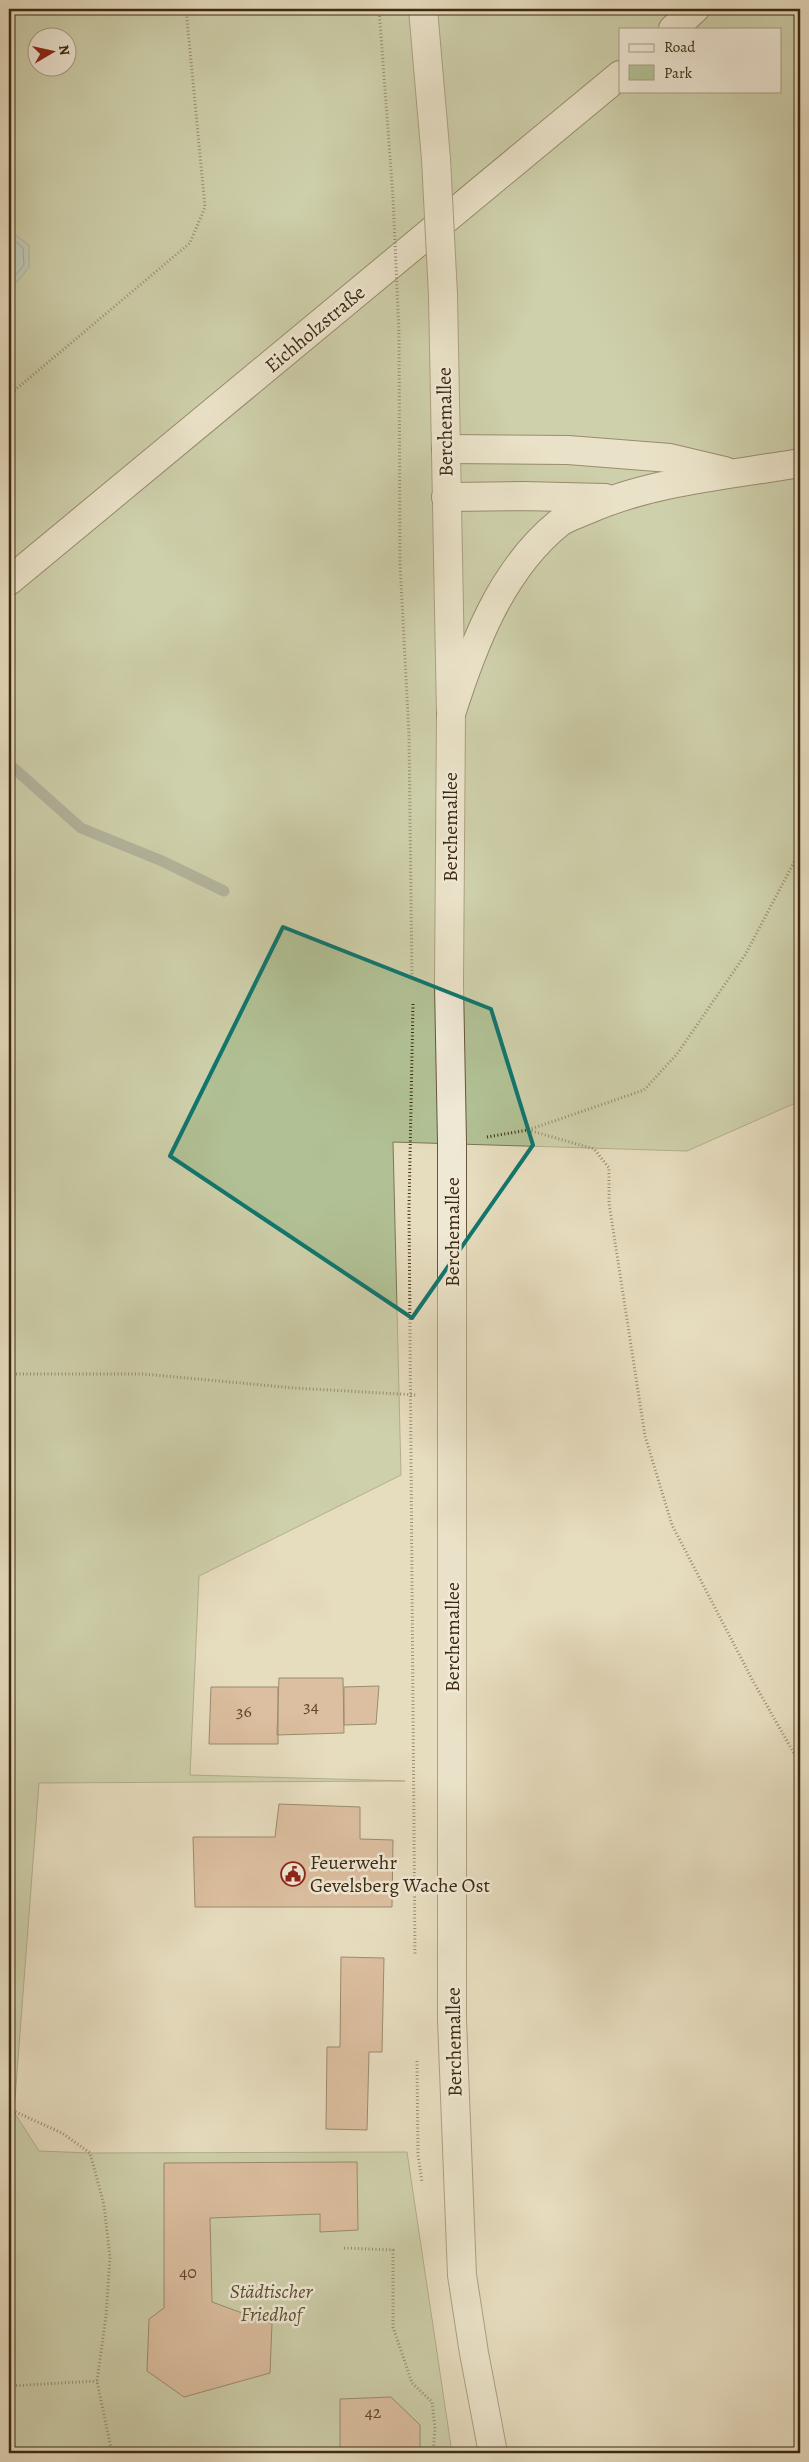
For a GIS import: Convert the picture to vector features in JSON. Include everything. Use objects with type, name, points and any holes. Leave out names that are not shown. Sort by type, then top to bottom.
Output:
[{"type":"street","name":"Berchemallee","points":[[423,9],[436,159],[443,295],[451,714],[449,984],[452,1142],[452,2020],[462,2275],[474,2353],[493,2453]]},
{"type":"street","points":[[674,28],[695,9]]},
{"type":"street","name":"Eichholzstraße","points":[[9,581],[619,76]]},
{"type":"street","points":[[446,449],[568,450],[670,458],[731,473]]},
{"type":"street","points":[[451,714],[470,656],[521,561],[560,521],[612,498],[731,473],[800,463]]},
{"type":"street","points":[[446,498],[523,496],[612,498]]},
{"type":"path","points":[[9,395],[190,243],[206,207],[186,9]]},
{"type":"path","points":[[379,9],[393,197],[398,333],[400,563],[409,735],[412,986]]},
{"type":"path","points":[[452,1142],[528,1130],[644,1090],[677,1054],[745,955],[800,851]]},
{"type":"path","points":[[412,996],[409,1208],[415,1956]]},
{"type":"path","points":[[528,1130],[594,1148],[609,1168],[609,1203],[645,1436],[672,1525],[753,1681],[800,1764]]},
{"type":"path","points":[[9,1374],[144,1374],[294,1388],[410,1395]]},
{"type":"path","points":[[417,2055],[418,2155],[422,2184]]},
{"type":"path","points":[[9,2109],[62,2133],[90,2153],[104,2205],[110,2257],[106,2316],[97,2381],[112,2453]]},
{"type":"path","points":[[344,2248],[393,2250],[393,2327],[412,2382],[432,2402],[435,2429],[433,2453]]},
{"type":"path","points":[[9,2386],[97,2381]]},
{"type":"highlighted area","points":[[283,927],[491,1009],[533,1145],[412,1318],[170,1156]]},
{"type":"green space","name":"Städtischer Friedhof","points":[[9,9],[800,9],[800,1101],[687,1151],[393,1142],[401,1475],[199,1576],[190,1775],[405,1781],[39,1783],[14,2112],[39,2151],[90,2153],[407,2152],[452,2453],[9,2453]]},
{"type":"water","points":[[9,234],[17,236],[29,245],[29,267],[17,282],[9,283]]},
{"type":"building","points":[[279,1678],[343,1678],[344,1733],[277,1735]]},
{"type":"building","points":[[379,1686],[376,1724],[344,1725],[344,1687]]},
{"type":"building","points":[[211,1687],[278,1687],[278,1744],[209,1744]]},
{"type":"building","name":"Feuerwehr Gevelsberg Wache Ost","points":[[279,1804],[360,1807],[360,1839],[393,1840],[392,1907],[195,1907],[193,1837],[275,1837]]},
{"type":"building","points":[[341,1957],[384,1958],[382,2052],[369,2052],[367,2130],[326,2129],[327,2047],[340,2047]]},
{"type":"building","points":[[357,2162],[358,2230],[320,2232],[320,2214],[210,2218],[212,2302],[272,2324],[270,2373],[184,2397],[147,2371],[149,2319],[164,2308],[164,2163]]},
{"type":"building","points":[[391,2397],[420,2425],[420,2453],[340,2452],[340,2399]]},
{"type":"waterway","points":[[9,14],[12,9]]},
{"type":"waterway","points":[[9,764],[81,828],[162,861],[224,891]]},
{"type":"place","name":"Feuerwehr Gevelsberg Wache Ost","points":[[293,1874]]}]
